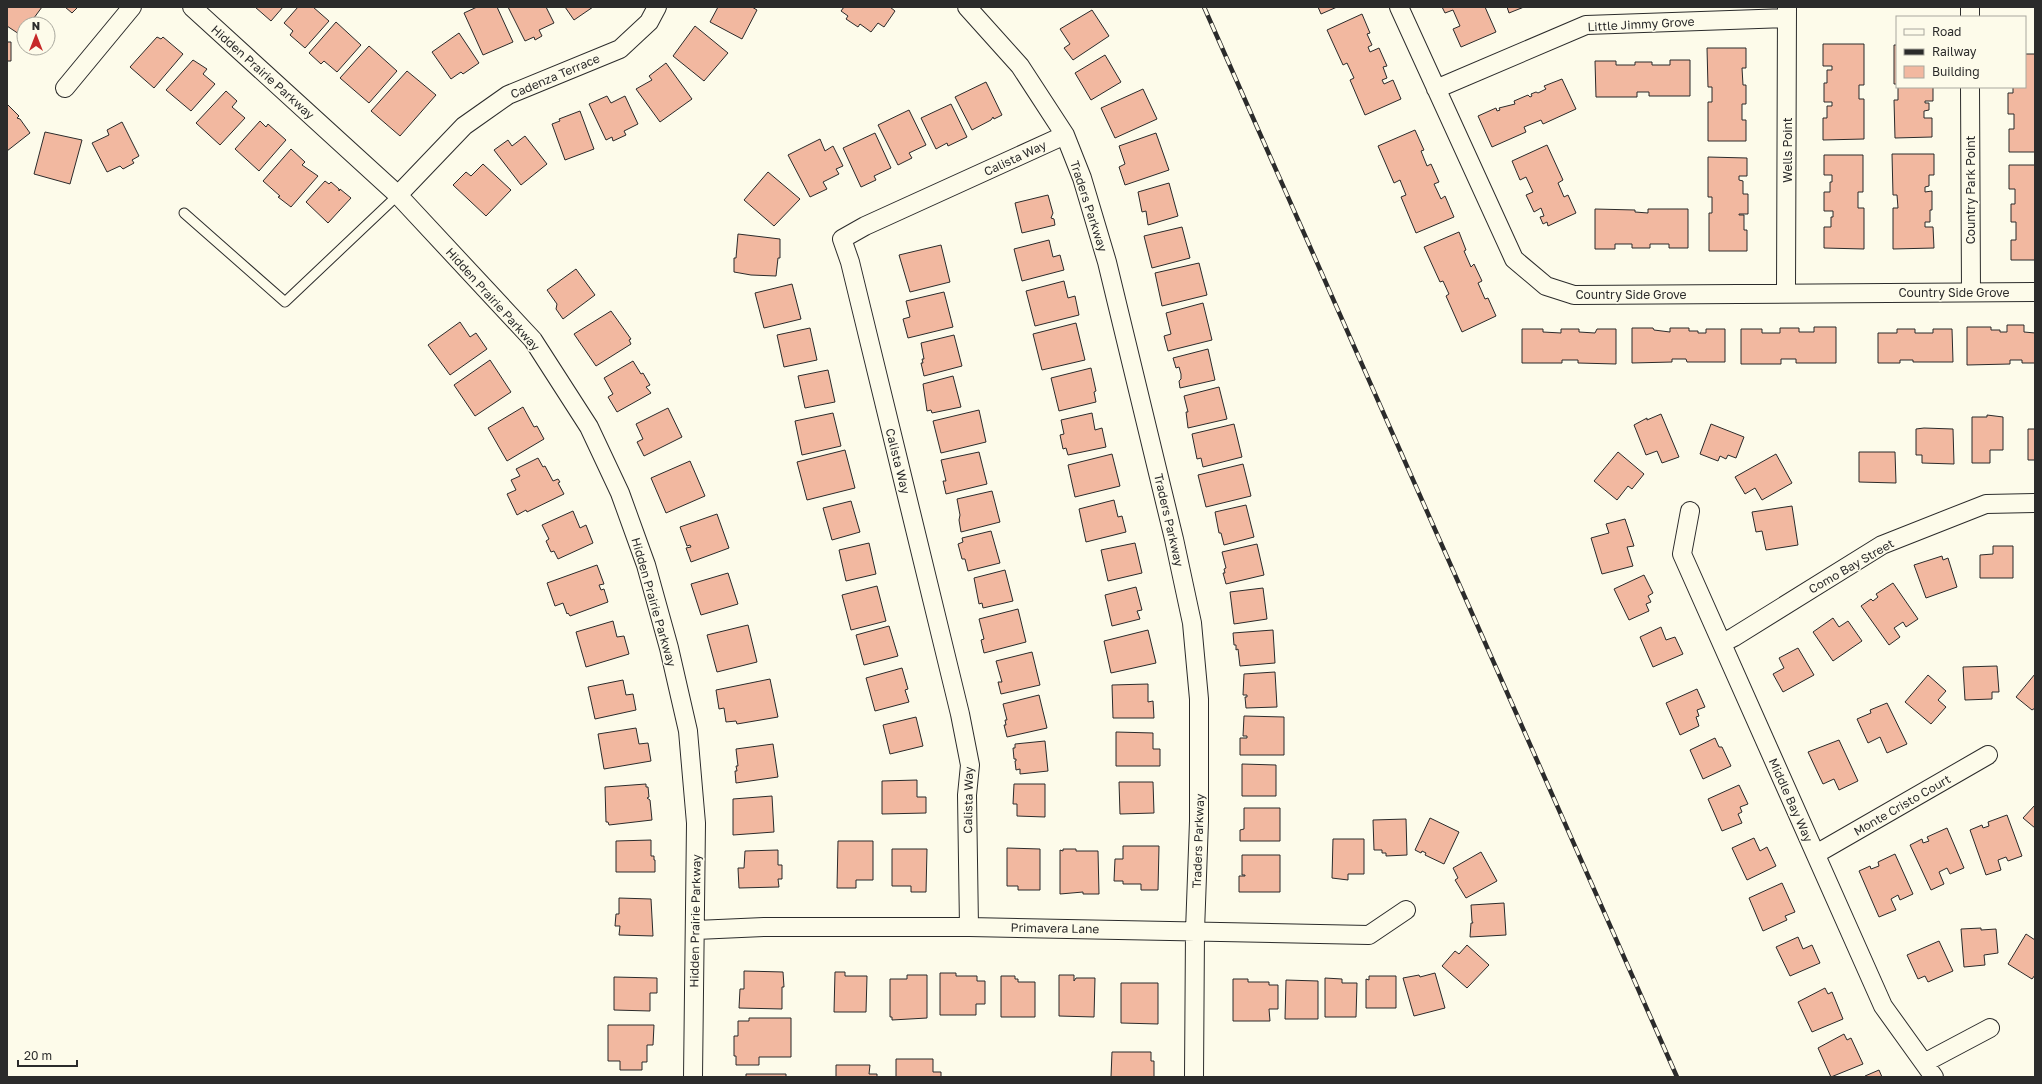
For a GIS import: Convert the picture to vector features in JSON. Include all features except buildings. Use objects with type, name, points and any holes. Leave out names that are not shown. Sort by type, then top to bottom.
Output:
[{"type":"street","points":[[65,88],[132,7]]},
{"type":"street","name":"Hidden Prairie Parkway","points":[[192,7],[398,195],[532,340],[589,427],[620,493],[646,565],[669,648],[688,731],[696,823],[696,930],[693,1077]]},
{"type":"street","name":"Cadenza Terrace","points":[[398,195],[464,126],[508,95],[620,49],[649,22],[657,7]]},
{"type":"street","name":"Traders Parkway","points":[[967,7],[1020,66],[1065,135],[1082,178],[1107,262],[1174,539],[1192,623],[1199,699],[1199,821],[1195,931],[1194,1077]]},
{"type":"street","name":"Country Side Grove","points":[[1399,7],[1514,259],[1546,286],[1574,295],[2035,292]]},
{"type":"street","name":"Little Jimmy Grove","points":[[1436,89],[1586,24],[1787,12]]},
{"type":"street","name":"Wells Point","points":[[1786,294],[1787,12]]},
{"type":"street","name":"Country Park Point","points":[[1970,88],[1971,292]]},
{"type":"street","name":"Calista Way","points":[[969,927],[967,795],[970,765],[958,706],[850,262],[842,239],[865,226],[1065,135]]},
{"type":"street","name":"Como Bay Street","points":[[1722,643],[1882,545],[1986,504],[2035,503]]},
{"type":"street","name":"Middle Bay Way","points":[[1690,511],[1682,554],[1883,1006],[1929,1070]]},
{"type":"street","name":"Monte Cristo Court","points":[[1816,854],[1988,755]]},
{"type":"street","name":"Primavera Lane","points":[[696,930],[764,927],[969,927],[1369,935],[1406,910]]},
{"type":"street","points":[[1929,1070],[1990,1028]]},
{"type":"lane","points":[[184,212],[286,302],[398,195]]},
{"type":"railway","points":[[1204,7],[1677,1077]]}]
